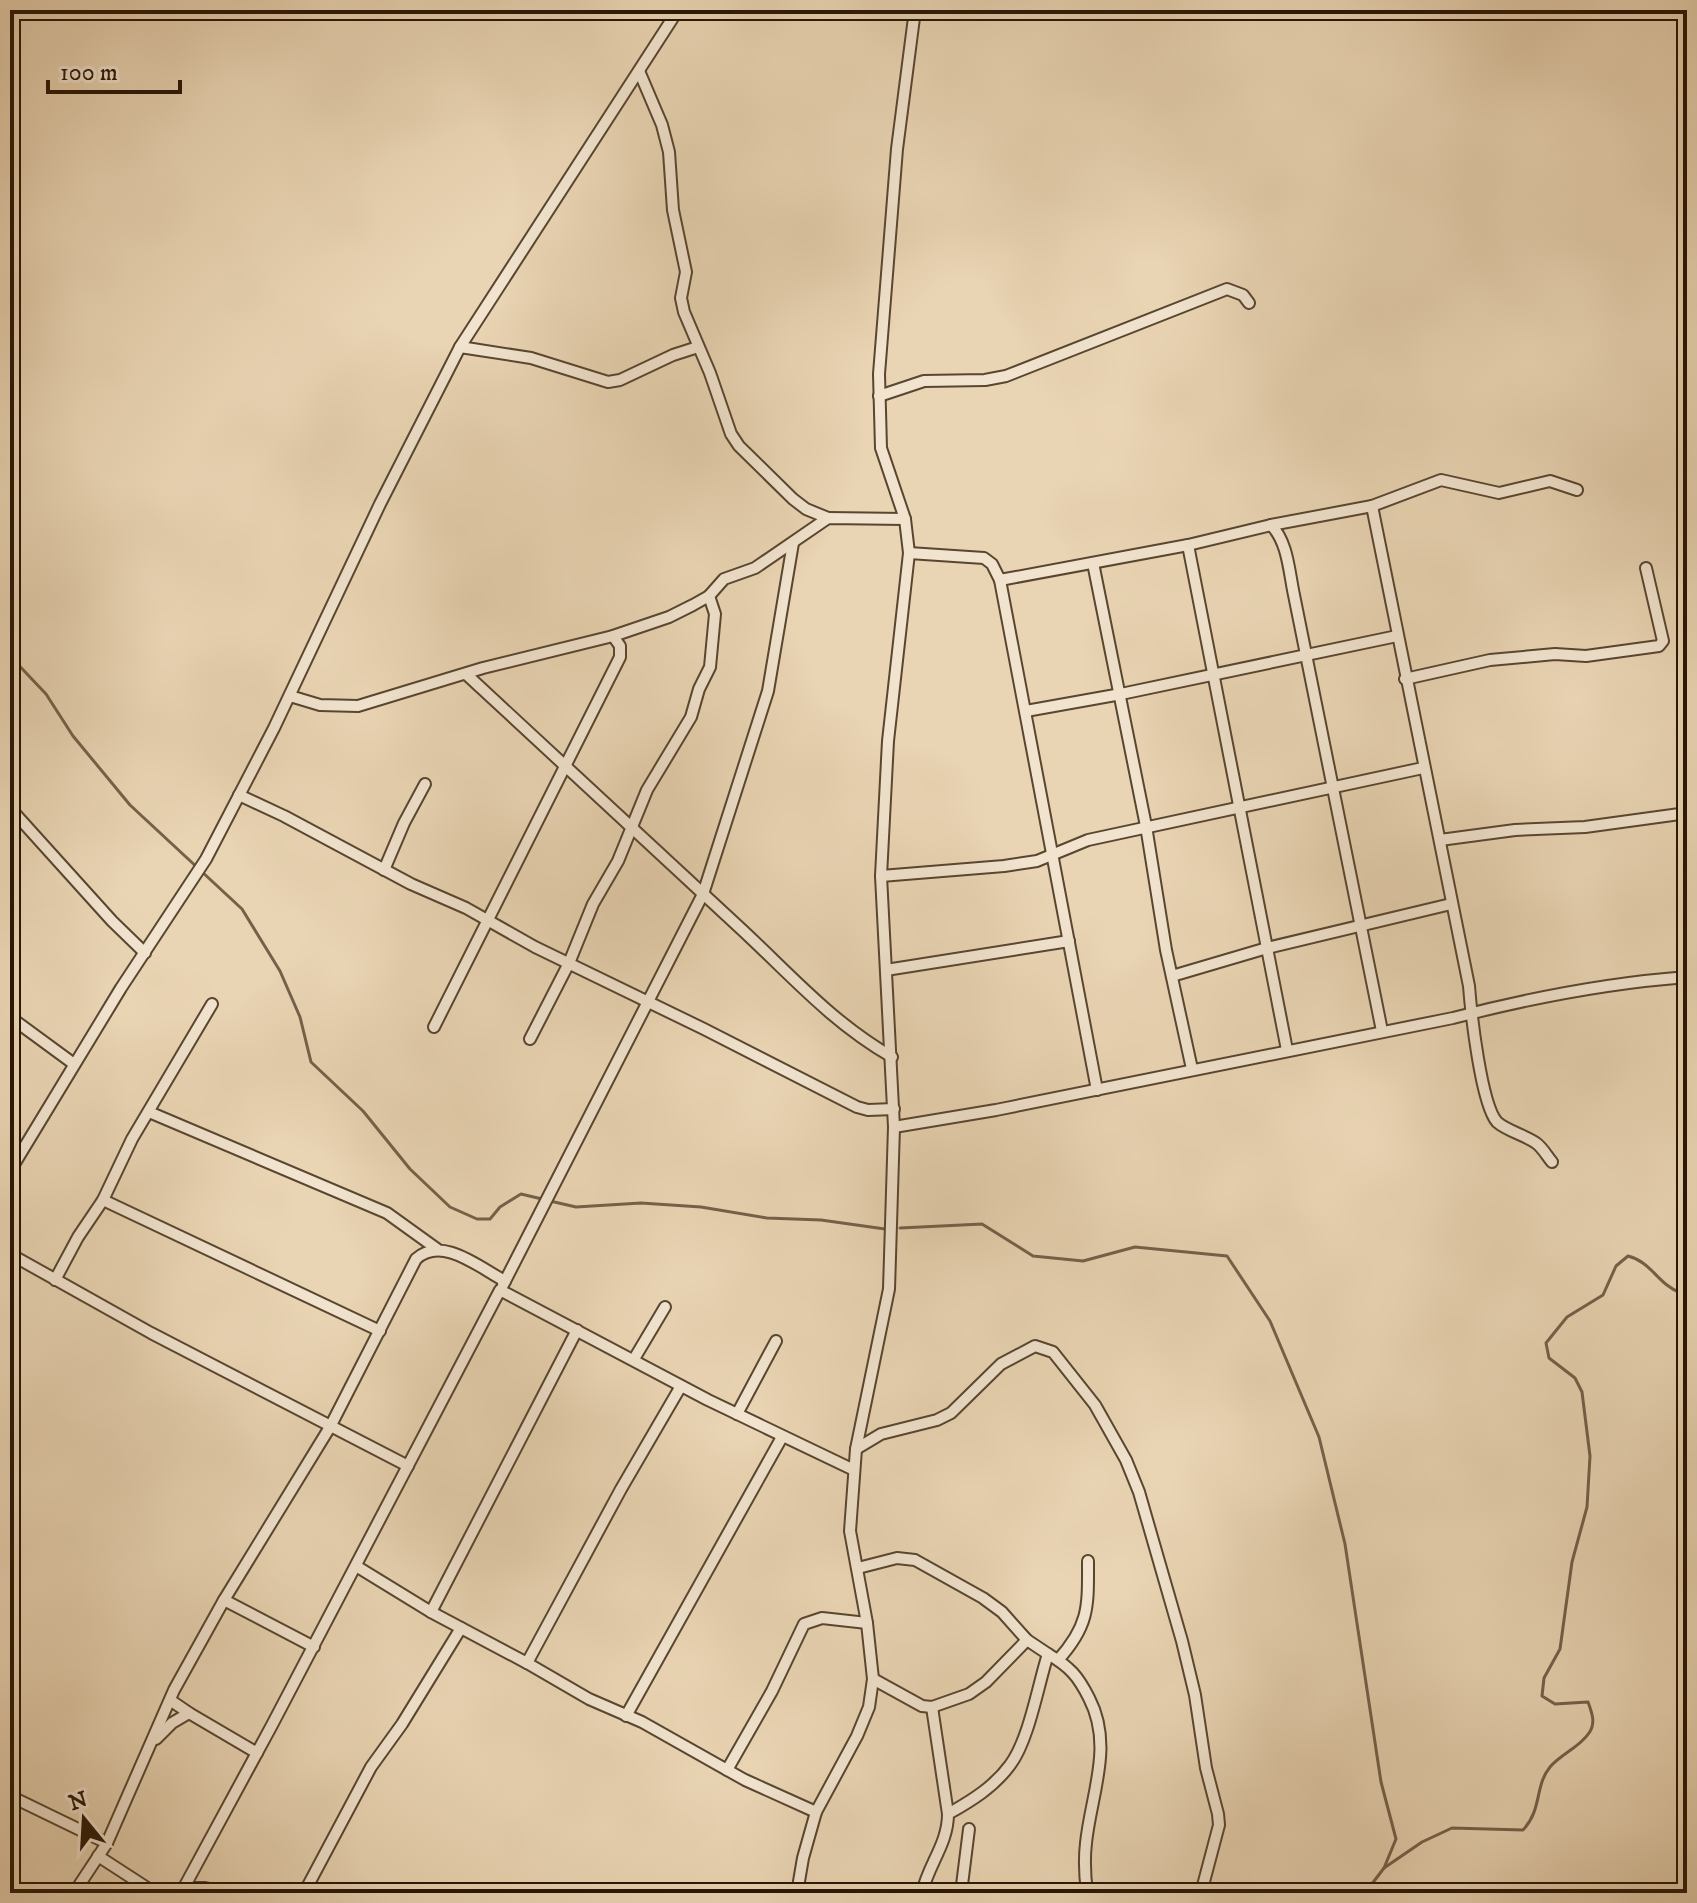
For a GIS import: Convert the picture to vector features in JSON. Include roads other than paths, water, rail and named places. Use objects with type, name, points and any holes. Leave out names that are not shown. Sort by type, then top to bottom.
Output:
[{"type":"street","points":[[10,1171],[74,1064],[206,859],[290,696],[380,504],[460,347],[678,10]]},
{"type":"street","points":[[797,1893],[816,1812],[869,1707],[873,1679],[867,1623],[850,1531],[856,1449],[889,1289],[894,1109],[881,876],[888,741],[909,553],[905,519],[881,448],[879,374],[896,164],[915,10]]},
{"type":"street","points":[[639,71],[662,125],[669,152],[673,210],[686,272],[681,298],[684,312],[731,434],[739,446],[799,504],[828,518],[905,519]]},
{"type":"street","points":[[879,396],[924,381],[985,380],[1006,376],[1227,289],[1243,295],[1249,303]]},
{"type":"street","points":[[460,347],[531,358],[608,382],[620,380],[698,347]]},
{"type":"street","points":[[1000,580],[1372,506],[1441,480],[1499,493],[1550,481],[1577,490]]},
{"type":"street","points":[[1372,506],[1469,986],[1485,1090],[1498,1123],[1538,1144],[1552,1162]]},
{"type":"street","points":[[290,696],[320,705],[358,706],[613,636],[669,617],[709,596],[724,579],[755,568],[828,518]]},
{"type":"street","points":[[1271,525],[1283,543],[1382,1031]]},
{"type":"street","points":[[182,1891],[314,1647],[703,894],[768,691],[793,543]]},
{"type":"street","points":[[1188,545],[1287,1050]]},
{"type":"street","points":[[909,553],[984,558],[992,564],[1000,580],[1097,1090]]},
{"type":"street","points":[[1093,563],[1192,1069]]},
{"type":"street","points":[[1405,679],[1490,660],[1555,654],[1586,656],[1659,646],[1663,641],[1646,568]]},
{"type":"street","points":[[530,1039],[569,963],[593,904],[618,861],[647,790],[691,717],[699,689],[710,667],[715,614],[709,596]]},
{"type":"street","points":[[434,1027],[620,657],[620,646],[613,636]]},
{"type":"street","points":[[1026,711],[1397,636]]},
{"type":"street","points":[[466,674],[820,1007],[860,1039],[892,1057]]},
{"type":"street","points":[[881,876],[1037,861],[1088,840],[1146,826],[1423,768]]},
{"type":"street","points":[[384,870],[425,784]]},
{"type":"street","points":[[239,795],[857,1107],[868,1110],[894,1109]]},
{"type":"street","points":[[10,808],[145,953]]},
{"type":"street","points":[[1440,840],[1515,830],[1585,827],[1687,813]]},
{"type":"street","points":[[1172,976],[1267,948],[1451,904]]},
{"type":"street","points":[[886,970],[1069,941]]},
{"type":"street","points":[[894,1127],[996,1110],[1471,1014],[1523,999],[1648,979],[1687,977]]},
{"type":"street","points":[[55,1280],[78,1237],[103,1200],[132,1139],[212,1004]]},
{"type":"street","points":[[10,1017],[74,1064]]},
{"type":"street","points":[[149,1112],[387,1213],[437,1249]]},
{"type":"street","points":[[103,1200],[380,1331]]},
{"type":"street","points":[[74,1893],[107,1843],[170,1700],[224,1600],[330,1427],[416,1259],[423,1253],[447,1250],[577,1330],[681,1386],[854,1470]]},
{"type":"street","points":[[10,1254],[408,1466]]},
{"type":"street","points":[[634,1359],[665,1307]]},
{"type":"street","points":[[431,1612],[577,1330]]},
{"type":"street","points":[[737,1414],[776,1341]]},
{"type":"street","points":[[856,1449],[881,1434],[937,1420],[951,1413],[1001,1364],[1028,1348],[1041,1347],[1053,1352],[1077,1379],[1110,1429],[1139,1492],[1192,1681],[1197,1724],[1219,1825],[1201,1893]]},
{"type":"street","points":[[527,1663],[681,1386]]},
{"type":"street","points":[[626,1716],[782,1437]]},
{"type":"street","points":[[858,1568],[897,1558],[915,1560],[983,1598],[1002,1612],[1027,1640],[1070,1667],[1080,1681],[1099,1718],[1101,1753],[1086,1844],[1087,1893]]},
{"type":"street","points":[[948,1814],[983,1793],[1011,1764],[1022,1743],[1053,1657],[1077,1638],[1083,1625],[1088,1603],[1088,1561]]},
{"type":"street","points":[[356,1566],[431,1612],[589,1699],[816,1812]]},
{"type":"street","points":[[224,1600],[314,1647]]},
{"type":"street","points":[[727,1770],[772,1691],[804,1624],[822,1618],[867,1623]]},
{"type":"street","points":[[304,1893],[371,1767],[402,1724],[461,1628]]},
{"type":"street","points":[[873,1679],[922,1706],[932,1707],[969,1694],[986,1682],[1027,1640]]},
{"type":"street","points":[[170,1700],[257,1753]]},
{"type":"street","points":[[922,1893],[926,1873],[942,1846],[948,1814],[932,1707]]},
{"type":"street","points":[[149,1748],[166,1728],[189,1713]]},
{"type":"street","points":[[10,1796],[107,1843]]},
{"type":"street","points":[[961,1893],[969,1829]]},
{"type":"street","points":[[98,1856],[155,1893]]},
{"type":"street","points":[[182,1891],[205,1888],[227,1893]]},
{"type":"waterway","points":[[10,656],[46,694],[73,736],[130,805],[242,909],[280,971],[300,1017],[311,1062],[363,1111],[410,1169],[450,1207],[477,1219],[490,1219],[500,1207],[521,1194],[542,1199]]},
{"type":"waterway","points":[[550,1201],[576,1207],[641,1203],[701,1207],[767,1218],[821,1220],[885,1229]]},
{"type":"waterway","points":[[900,1228],[982,1224],[1033,1256],[1083,1261],[1135,1247],[1227,1256],[1270,1321],[1319,1437],[1345,1544],[1381,1782],[1396,1839],[1384,1868]]},
{"type":"waterway","points":[[1365,1893],[1384,1868],[1422,1842],[1452,1828],[1523,1830],[1533,1814],[1542,1782],[1550,1767],[1581,1742],[1591,1729],[1593,1718],[1588,1702],[1555,1704],[1542,1696],[1544,1678],[1560,1649],[1572,1562],[1587,1507],[1590,1456],[1582,1392],[1575,1378],[1549,1358],[1546,1343],[1567,1317],[1603,1295],[1616,1266],[1628,1256],[1643,1263],[1673,1289],[1681,1293],[1687,1287]]}]
